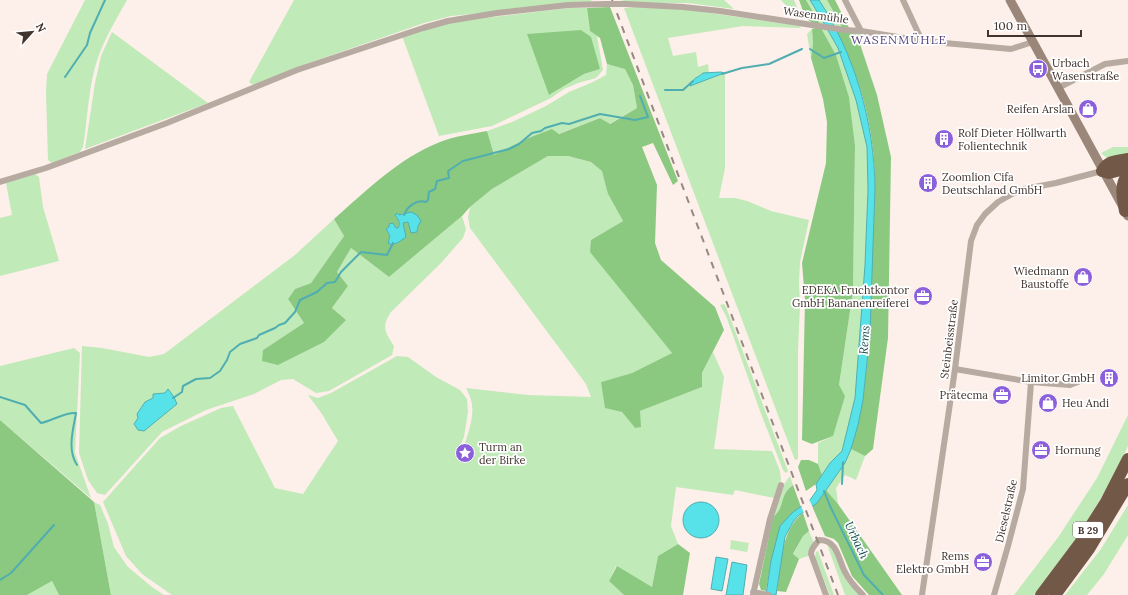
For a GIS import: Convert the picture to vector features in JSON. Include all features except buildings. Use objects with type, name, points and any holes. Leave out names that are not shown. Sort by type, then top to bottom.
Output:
[{"type":"highway","points":[[1128,159],[1115,161],[1105,165],[1102,171],[1109,173],[1128,168]]},
{"type":"highway","points":[[1127,214],[1122,194],[1124,179],[1128,174]]},
{"type":"highway","name":"B 29","points":[[1041,595],[1080,543],[1099,514],[1128,459]]},
{"type":"highway","name":"B 29","points":[[1055,595],[1089,549],[1128,484]]},
{"type":"street","name":"Wasenmühle","points":[[845,0],[861,31]]},
{"type":"street","points":[[903,0],[922,41]]},
{"type":"street","points":[[1010,0],[1102,171],[1127,214]]},
{"type":"street","name":"Wasenmühle","points":[[0,182],[40,170],[167,123],[297,70],[423,28],[448,21],[497,14],[568,5],[626,4],[690,8],[861,31],[922,41],[1011,49],[1033,42]]},
{"type":"street","points":[[1058,88],[1105,64],[1128,61]]},
{"type":"street","name":"Steinbeisstraße","points":[[922,595],[955,369],[971,242],[977,225],[985,214],[998,202],[1012,194],[1024,189],[1056,183],[1102,171]]},
{"type":"street","points":[[955,369],[1031,382],[1070,385],[1083,380]]},
{"type":"street","name":"Dieselstraße","points":[[994,595],[1023,489],[1031,382]]},
{"type":"street","points":[[766,595],[753,594],[770,519],[781,485]]},
{"type":"street","points":[[826,595],[811,554],[811,550],[819,540],[827,541],[835,547],[850,582],[863,595]]},
{"type":"green space","points":[[85,0],[127,0],[105,41],[95,66],[90,89],[83,147],[80,152],[52,163],[48,160],[46,93],[47,74]]},
{"type":"green space","points":[[294,0],[591,0],[592,2],[451,16],[424,23],[306,64],[253,85],[249,82]]},
{"type":"green space","points":[[620,0],[724,0],[734,9],[688,3],[636,3]]},
{"type":"green space","points":[[781,0],[794,0],[800,15],[798,19]]},
{"type":"green space","points":[[799,0],[806,0],[820,24],[811,22],[805,16]]},
{"type":"green space","points":[[806,0],[810,0],[825,25],[820,24]]},
{"type":"green space","points":[[819,0],[827,0],[842,27],[835,26]]},
{"type":"green space","points":[[827,0],[835,0],[849,28],[842,27]]},
{"type":"green space","points":[[610,7],[678,181],[673,185],[653,143],[642,147],[657,185],[655,243],[661,260],[715,307],[724,330],[702,373],[702,387],[640,411],[641,427],[635,428],[622,412],[605,408],[601,382],[632,373],[672,353],[590,252],[591,240],[623,221],[608,194],[602,171],[591,162],[568,156],[548,156],[492,189],[389,277],[351,248],[337,272],[348,286],[332,308],[346,320],[324,342],[278,365],[262,361],[263,350],[304,323],[288,299],[295,289],[311,283],[344,236],[334,219],[397,166],[425,149],[445,140],[457,137],[487,131],[494,155],[526,139],[552,129],[559,134],[600,118],[610,124],[637,108],[633,85],[625,69],[607,64],[600,38],[590,31],[587,8]],"holes":[[[404,213],[418,226],[417,232],[408,222],[403,223],[399,242],[395,244],[389,239],[390,236],[386,229],[389,227],[398,228],[399,222],[396,217]]]},
{"type":"green space","points":[[637,7],[682,9],[800,26],[801,28],[743,26],[668,38],[673,56],[696,52],[698,67],[708,64],[709,73],[703,73],[696,78],[691,86],[724,73],[725,75],[725,168],[719,198],[735,198],[747,201],[771,211],[809,220],[800,262],[799,283],[798,459],[795,460],[624,8]]},
{"type":"green space","points":[[569,8],[587,8],[590,31],[597,36],[603,70],[596,78],[564,89],[551,98],[492,126],[439,136],[402,36],[450,22]],"holes":[[[581,30],[600,69],[584,74],[549,95]]]},
{"type":"green space","points":[[821,28],[828,29],[838,48],[856,100],[867,147],[868,190],[865,265],[855,398],[842,451],[830,463],[822,475],[818,464],[818,443],[833,436],[853,291],[855,145],[849,97],[836,55]]},
{"type":"green space","points":[[821,28],[836,55],[849,97],[855,145],[853,291],[839,385],[845,396],[833,436],[812,444],[802,440],[805,300],[802,263],[826,163],[827,122],[823,99],[811,58],[813,44],[812,29]]},
{"type":"green space","points":[[812,29],[813,44],[811,58],[807,34]]},
{"type":"green space","points":[[581,30],[591,37],[600,69],[584,74],[549,95],[527,34]]},
{"type":"green space","points":[[837,31],[861,34],[861,47],[877,95],[891,157],[888,338],[873,449],[865,456],[851,449],[857,428],[865,386],[867,365],[875,199],[874,165],[872,142],[863,98],[855,73]]},
{"type":"green space","points":[[112,32],[208,103],[85,149],[95,83],[101,56]]},
{"type":"green space","points":[[607,64],[625,68],[633,85],[637,108],[609,124],[600,118],[558,134],[526,139],[494,156],[487,131],[512,122],[546,106],[569,92],[606,75]]},
{"type":"green space","points":[[1113,147],[1128,147],[1128,155],[1107,158],[1101,153]]},
{"type":"green space","points":[[548,156],[568,156],[591,162],[603,171],[608,194],[623,221],[591,240],[591,252],[672,353],[632,373],[601,382],[635,428],[640,411],[702,387],[702,373],[713,352],[724,377],[714,449],[772,451],[780,471],[781,480],[774,498],[735,490],[733,495],[676,487],[671,526],[678,544],[658,556],[652,587],[616,566],[609,581],[624,595],[172,595],[142,574],[126,556],[103,502],[160,438],[181,426],[221,408],[233,406],[275,488],[303,494],[338,441],[322,414],[308,395],[318,398],[331,393],[397,356],[408,357],[436,377],[460,390],[467,399],[468,412],[464,437],[456,455],[459,456],[465,444],[472,414],[471,400],[466,388],[528,395],[591,397],[586,384],[470,228],[468,217],[470,207],[492,189]]},
{"type":"green space","points":[[35,174],[39,177],[43,207],[59,261],[0,276],[0,218],[12,215],[6,183]]},
{"type":"green space","points":[[462,216],[466,229],[463,238],[441,263],[391,312],[388,317],[385,329],[394,346],[392,355],[329,391],[316,393],[293,379],[281,380],[254,394],[206,410],[162,432],[105,495],[97,493],[88,480],[79,453],[82,346],[102,348],[149,357],[164,354],[295,255],[334,219],[344,236],[311,283],[295,289],[288,299],[304,323],[263,350],[346,320],[332,308],[348,286],[337,272],[351,248],[389,277]],"holes":[[[165,393],[177,404],[144,431],[134,424],[139,417],[137,414],[145,402],[153,398],[154,394]]]},
{"type":"green space","points":[[724,304],[788,471],[786,473],[783,470],[726,316],[720,305]]},
{"type":"green space","points":[[74,348],[80,353],[75,453],[91,498],[0,420],[0,366]]},
{"type":"green space","points":[[1128,415],[1128,446],[1114,476],[1080,533],[1034,595],[1014,595],[1059,536],[1097,478]]},
{"type":"green space","points":[[0,420],[94,502],[111,595],[59,595],[52,581],[27,595],[0,595]]},
{"type":"green space","points":[[851,449],[865,456],[856,480],[845,475],[836,488],[838,504],[826,490],[845,463]]},
{"type":"green space","points":[[801,460],[809,460],[818,464],[822,475],[816,484],[806,491],[798,467]]},
{"type":"green space","points":[[790,476],[793,485],[785,493],[780,509],[773,517],[781,488]]},
{"type":"green space","points":[[793,485],[801,507],[792,513],[788,518],[771,561],[766,591],[761,590],[759,584],[773,517],[780,509],[785,493]]},
{"type":"green space","points":[[826,490],[838,504],[902,595],[869,595],[852,576],[838,543],[834,539],[825,536],[812,506],[817,503]]},
{"type":"green space","points":[[94,502],[100,505],[108,524],[114,547],[128,567],[164,595],[111,595]]},
{"type":"green space","points":[[1128,505],[1128,535],[1104,574],[1087,595],[1065,595],[1101,549]]},
{"type":"green space","points":[[803,513],[809,531],[803,536],[793,554],[799,559],[786,592],[777,591],[781,560],[786,538],[790,528]]},
{"type":"green space","points":[[809,531],[814,543],[810,548],[808,556],[799,559],[793,555],[803,536]]},
{"type":"green space","points":[[731,540],[749,543],[747,552],[730,549]]},
{"type":"green space","points":[[678,544],[690,553],[683,595],[624,595],[609,581],[617,566],[652,587],[658,556]]},
{"type":"green space","points":[[827,544],[833,547],[844,577],[861,595],[845,595]]},
{"type":"green space","points":[[818,551],[834,595],[830,595],[815,558],[816,552]]},
{"type":"green space","points":[[52,581],[59,595],[27,595]]},
{"type":"water","name":"Rems","points":[[810,0],[819,0],[843,43],[860,90],[871,138],[875,187],[870,333],[863,400],[851,449],[845,463],[817,503],[798,516],[793,522],[785,537],[776,595],[766,595],[771,561],[780,526],[792,513],[810,500],[817,490],[816,484],[830,463],[842,451],[855,398],[865,265],[868,190],[867,147],[856,100],[838,48]]},
{"type":"water","points":[[703,73],[724,73],[690,86],[694,79]]},
{"type":"water","points":[[411,212],[417,215],[421,221],[417,232],[411,233],[408,222],[403,223],[406,237],[392,245],[388,243],[390,236],[386,229],[389,227],[389,224],[393,223],[396,228],[399,226],[399,221],[395,215],[397,213],[399,215]]},
{"type":"water","points":[[168,389],[177,404],[144,431],[138,430],[134,424],[138,418],[137,414],[145,402],[153,398],[153,394],[165,393]]},
{"type":"water","points":[[705,502],[714,507],[718,513],[718,527],[714,533],[705,538],[697,538],[688,533],[684,527],[683,516],[688,507],[694,503]]},
{"type":"water","points":[[716,557],[728,559],[722,591],[711,589]]},
{"type":"water","points":[[732,562],[747,565],[743,595],[726,595]]},
{"type":"pier","points":[[809,499],[813,508],[804,514],[801,505]]},
{"type":"waterway","points":[[65,77],[87,45],[90,33],[105,0]]},
{"type":"waterway","points":[[722,74],[742,68],[769,64],[802,49]]},
{"type":"waterway","points":[[810,49],[824,58],[841,52]]},
{"type":"waterway","points":[[665,90],[683,90],[693,81]]},
{"type":"waterway","points":[[404,215],[412,204],[422,201],[426,202],[428,200],[429,192],[435,189],[437,181],[449,178],[448,171],[463,161],[509,149],[519,144],[532,133],[562,123],[569,124],[600,114],[635,120],[648,117],[640,96]]},
{"type":"waterway","points":[[173,398],[182,392],[183,386],[196,379],[210,378],[220,371],[230,352],[240,344],[257,338],[259,335],[285,323],[295,312],[300,300],[317,292],[327,283],[335,282],[341,272],[361,252],[387,255],[393,243]]},
{"type":"waterway","points":[[0,397],[25,405],[41,423],[67,414],[76,413],[71,446],[77,465]]},
{"type":"waterway","points":[[842,484],[843,462]]},
{"type":"waterway","name":"Urbach","points":[[824,491],[864,575],[883,595]]},
{"type":"waterway","points":[[0,580],[11,573],[54,525]]},
{"type":"railway","points":[[612,0],[838,595]]},
{"type":"place","name":"Urbach Wasenstraße","points":[[1038,69]]},
{"type":"place","name":"Reifen Arslan","points":[[1088,109]]},
{"type":"place","name":"Rolf Dieter Höllwarth Folientechnik","points":[[944,139]]},
{"type":"place","name":"Zoomlion Cifa Deutschland GmbH","points":[[928,183]]},
{"type":"place","name":"Wiedmann Baustoffe","points":[[1083,277]]},
{"type":"place","name":"EDEKA Fruchtkontor GmbH Bananenreiferei","points":[[923,296]]},
{"type":"place","name":"Limitor GmbH","points":[[1109,378]]},
{"type":"place","name":"Prätecma","points":[[1002,395]]},
{"type":"place","name":"Heu Andi","points":[[1048,403]]},
{"type":"place","name":"Hornung","points":[[1041,450]]},
{"type":"place","name":"Turm an der Birke","points":[[465,453]]},
{"type":"place","name":"Rems Elektro GmbH","points":[[983,562]]},
{"type":"district","name":"WASENMÜHLE","points":[[899,39]]}]
